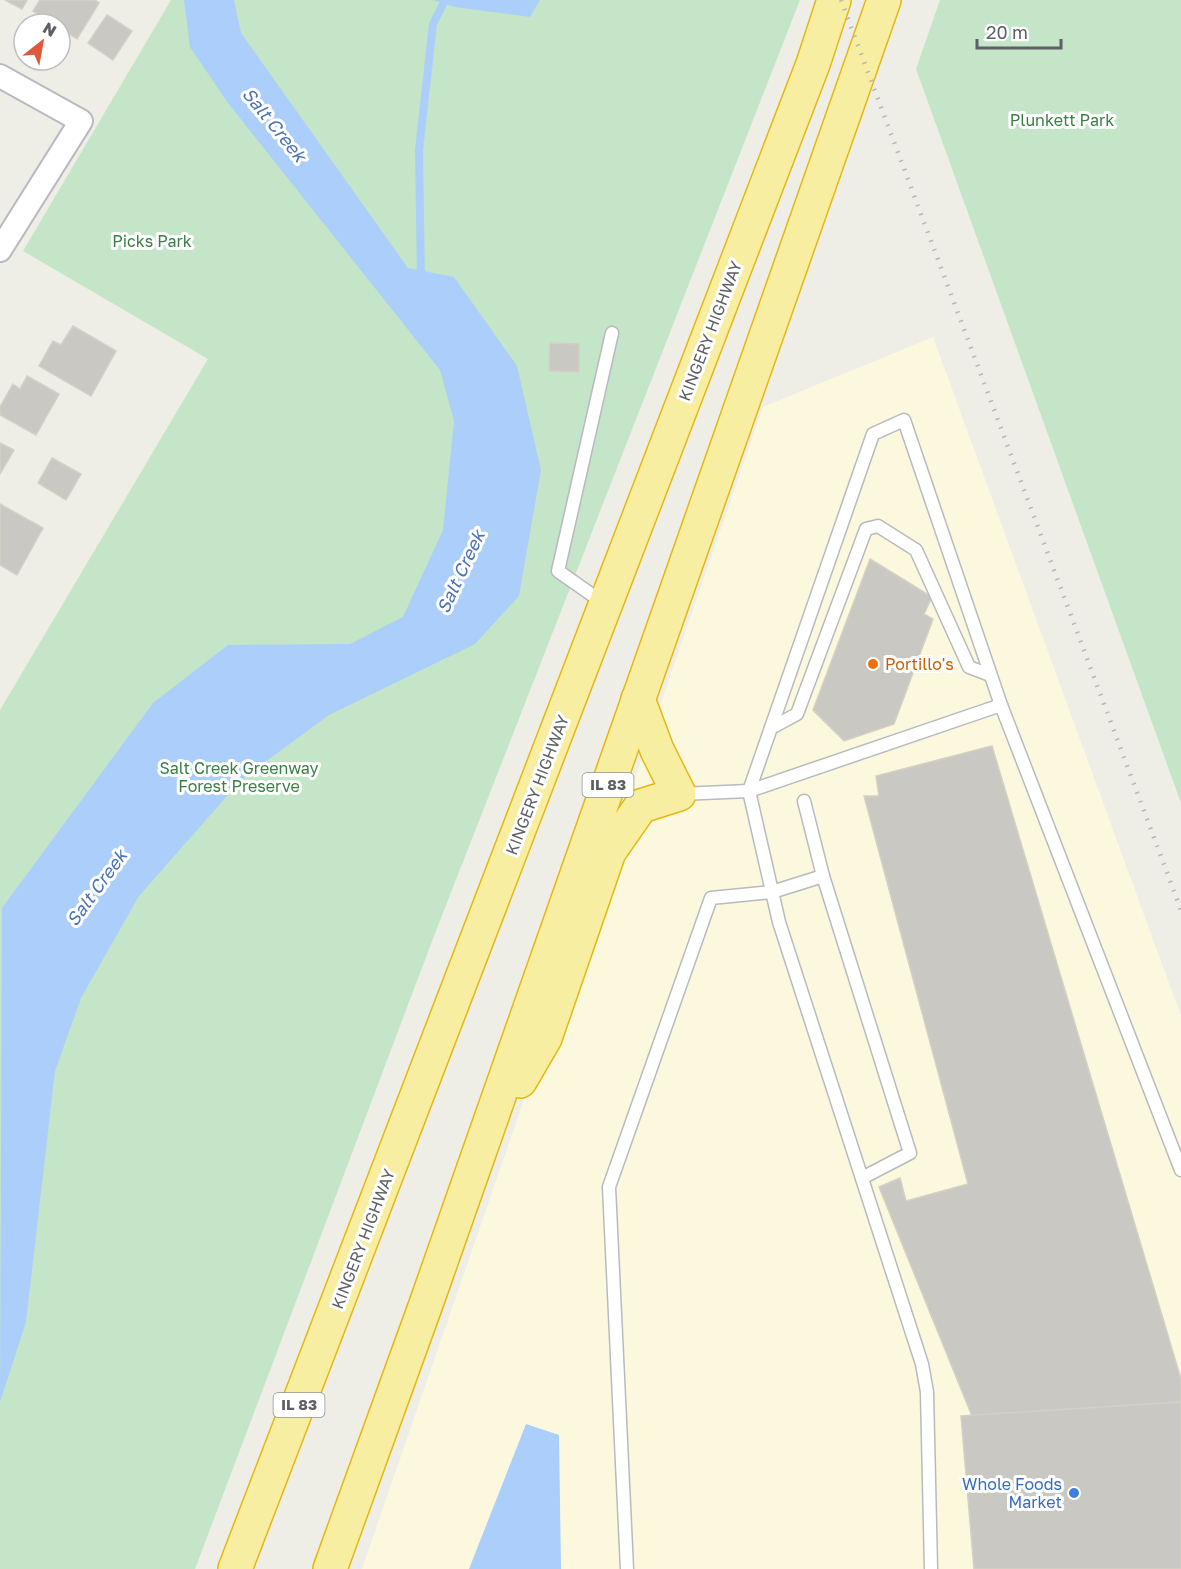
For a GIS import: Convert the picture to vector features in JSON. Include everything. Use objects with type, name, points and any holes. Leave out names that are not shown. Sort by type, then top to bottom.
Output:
[{"type":"highway","name":"KINGERY HIGHWAY","points":[[235,1569],[813,64],[834,0]]},
{"type":"highway","name":"IL 83","points":[[330,1569],[484,1141],[884,0]]},
{"type":"highway","points":[[484,1141],[545,1038],[609,852],[641,806],[678,794],[657,750],[638,699]]},
{"type":"street","points":[[0,76],[81,121],[0,250]]},
{"type":"lane","points":[[606,605],[558,571],[612,333]]},
{"type":"lane","points":[[931,1569],[927,1392],[922,1364],[786,944],[749,791],[873,434],[904,420],[1001,705],[1181,1170]]},
{"type":"lane","points":[[771,728],[797,714],[866,529],[879,526],[916,550],[969,667],[990,675]]},
{"type":"lane","points":[[678,794],[749,791],[1001,705]]},
{"type":"lane","points":[[804,801],[823,876],[910,1153],[862,1178]]},
{"type":"lane","points":[[627,1569],[609,1186],[711,898],[772,892],[823,876]]},
{"type":"shaded area","points":[[933,337],[1181,1016],[1181,1569],[362,1569],[763,407]]},
{"type":"green space","name":"Salt Creek Greenway Forest Preserve","points":[[171,0],[800,0],[434,936],[195,1569],[0,1569],[0,710],[208,359],[23,251]]},
{"type":"green space","name":"Plunkett Park","points":[[940,0],[1181,0],[1181,803],[916,69]]},
{"type":"water","name":"Salt Creek","points":[[184,0],[234,0],[241,33],[408,268],[454,277],[517,366],[541,470],[519,596],[475,644],[329,715],[242,779],[139,896],[81,998],[55,1071],[26,1322],[0,1402],[2,908],[153,703],[228,645],[350,644],[403,617],[443,530],[454,421],[440,370],[228,103],[190,47]]},
{"type":"water","points":[[433,0],[540,0],[530,17],[455,7]]},
{"type":"water","points":[[526,1424],[559,1435],[561,1569],[469,1569]]},
{"type":"building","points":[[5,0],[27,0],[22,9]]},
{"type":"building","points":[[40,0],[95,0],[99,3],[77,39],[72,36],[72,12],[33,11]]},
{"type":"building","points":[[107,15],[132,31],[113,60],[88,43]]},
{"type":"building","points":[[73,326],[116,351],[91,396],[39,366],[53,341],[61,345]]},
{"type":"building","points":[[550,343],[579,344],[579,372],[549,371]]},
{"type":"building","points":[[27,376],[59,394],[36,435],[0,415],[0,407],[13,384],[20,389]]},
{"type":"building","points":[[0,443],[14,450],[0,474]]},
{"type":"building","points":[[52,458],[81,474],[66,500],[38,483]]},
{"type":"building","points":[[0,504],[43,528],[17,575],[0,565]]},
{"type":"building","name":"Portillo's","points":[[870,559],[932,597],[924,614],[933,619],[894,724],[844,741],[813,710]]},
{"type":"building","points":[[992,746],[1181,1379],[1181,1402],[972,1416],[879,1187],[900,1178],[906,1201],[968,1184],[864,796],[879,796],[876,776]]},
{"type":"building","name":"Whole Foods Market","points":[[1181,1402],[1181,1569],[974,1569],[961,1416]]},
{"type":"waterway","points":[[421,281],[419,150],[433,24],[445,0]]},
{"type":"railway","points":[[841,0],[1181,910]]},
{"type":"place","name":"Portillo's","points":[[873,664]]},
{"type":"place","name":"Whole Foods Market","points":[[1074,1493]]},
{"type":"park label","name":"Picks Park","points":[[152,241]]}]
